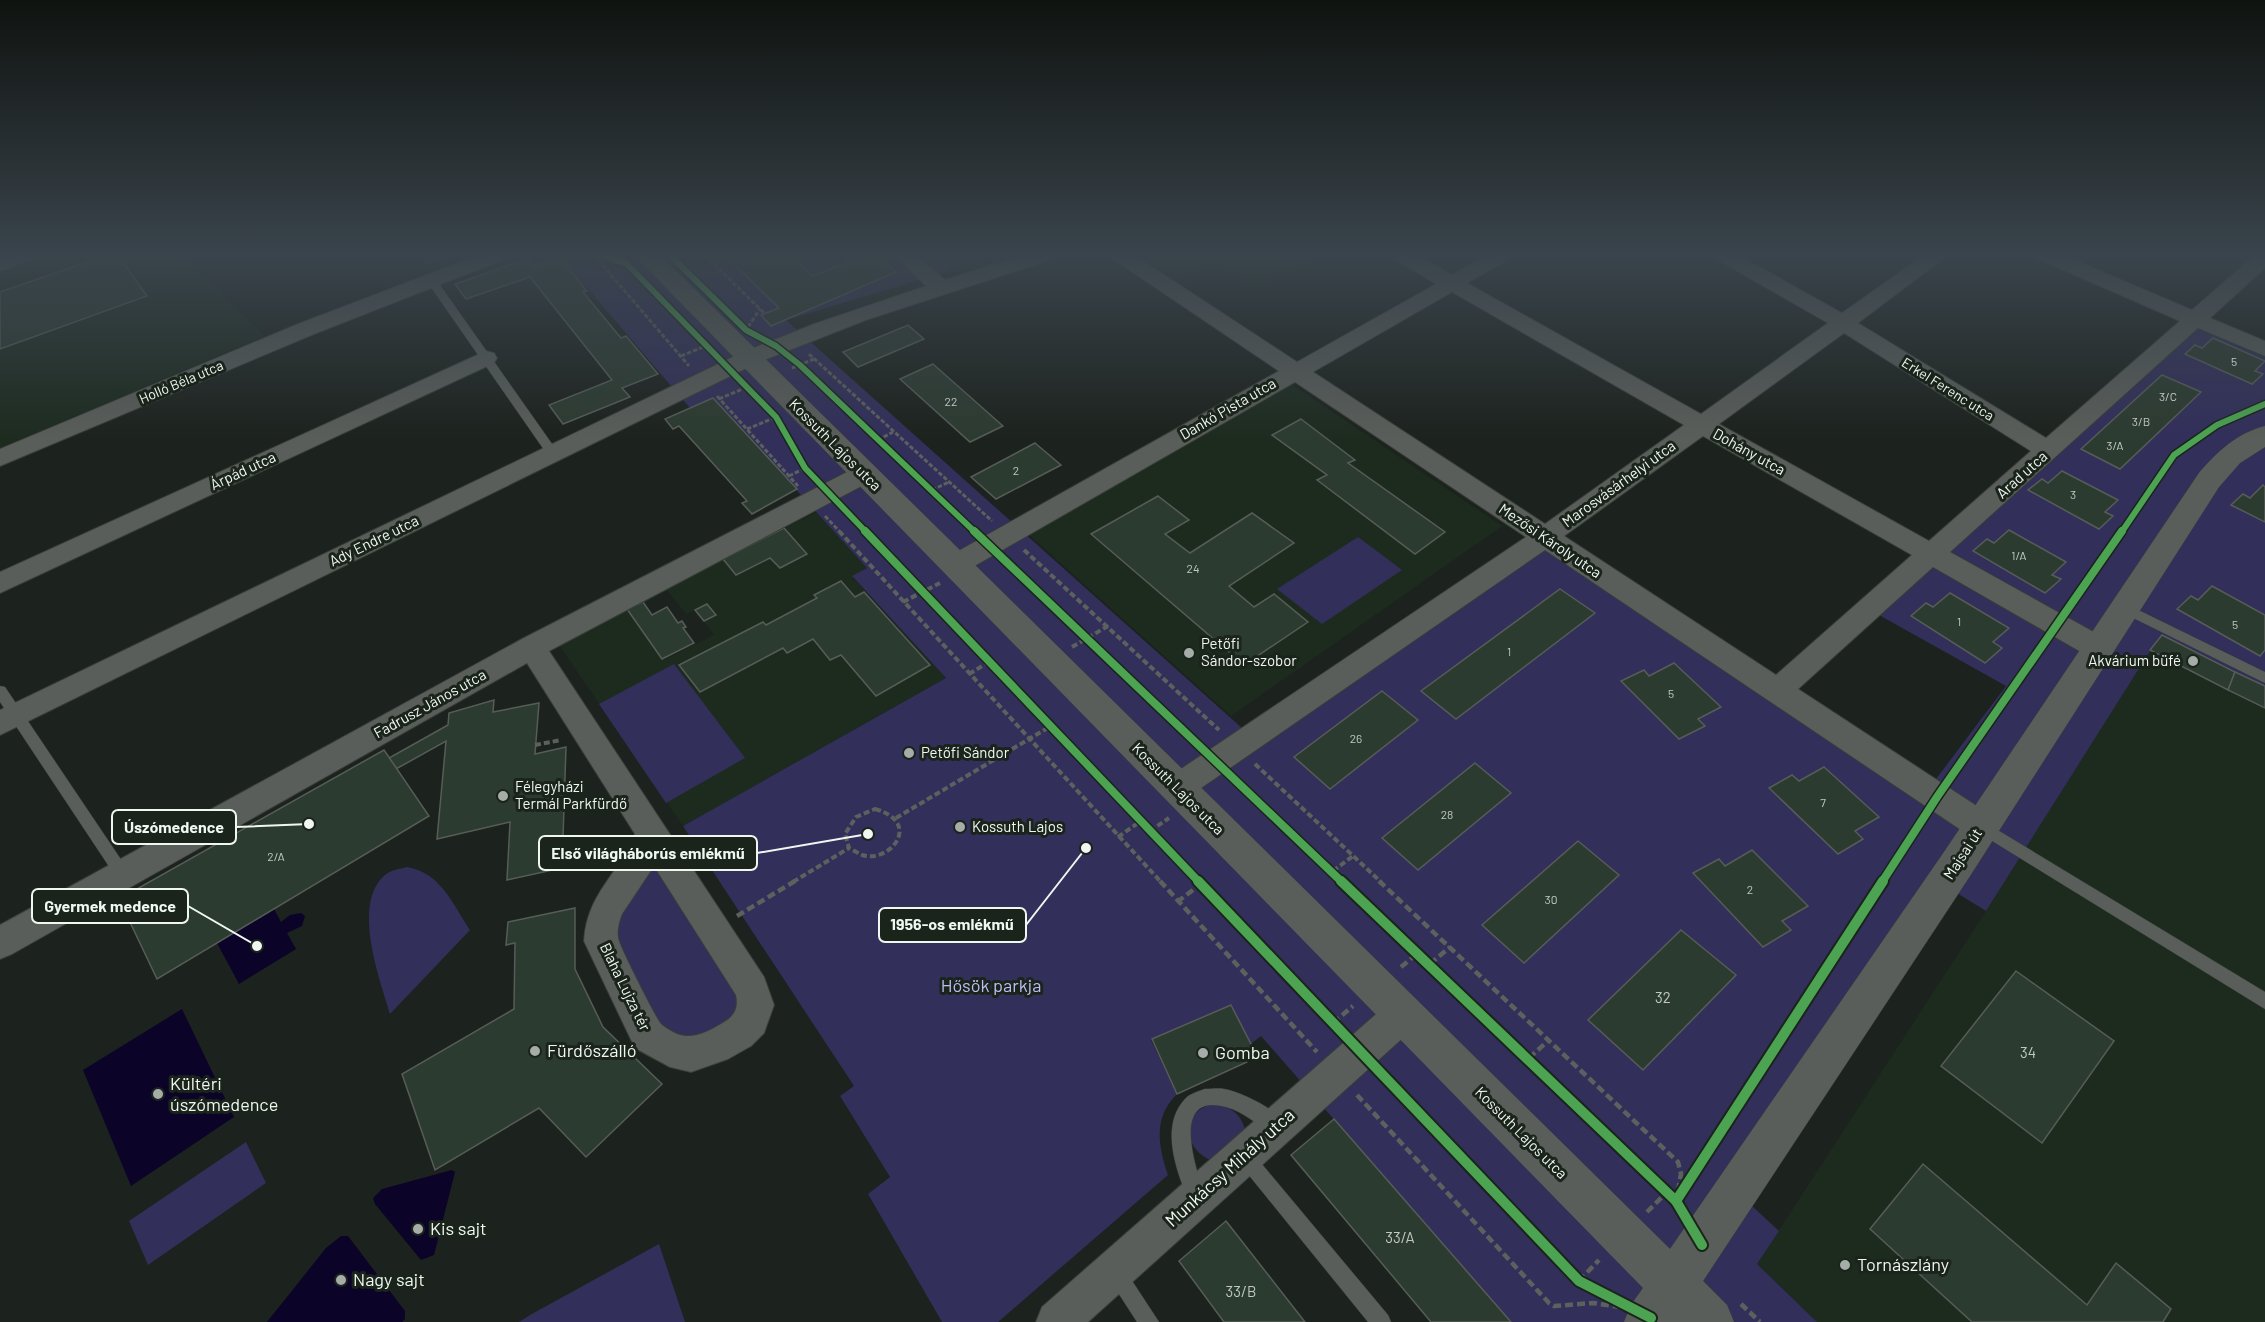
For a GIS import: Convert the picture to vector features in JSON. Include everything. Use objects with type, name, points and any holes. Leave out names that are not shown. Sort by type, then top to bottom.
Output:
[{"type":"street","name":"Holló Béla utca","points":[[0,458],[342,317]]},
{"type":"street","name":"Kossuth Lajos utca","points":[[699,317],[739,363],[854,464],[1403,1014],[1658,1309],[1710,1322]]},
{"type":"street","name":"Ady Endre utca","points":[[8,719],[739,363],[776,346],[859,317]]},
{"type":"street","name":"Mezősi Károly utca","points":[[1213,317],[1980,826]]},
{"type":"street","name":"Dankó Pista utca","points":[[955,565],[1390,317]]},
{"type":"street","name":"Dohány utca","points":[[1510,317],[2098,648]]},
{"type":"street","name":"Erkel Ferenc utca","points":[[1832,317],[2049,451]]},
{"type":"street","name":"Marosvásárhelyi utca","points":[[1177,788],[1545,537],[1852,317]]},
{"type":"street","points":[[2189,317],[2265,350]]},
{"type":"street","name":"Arad utca","points":[[1777,691],[2201,317]]},
{"type":"street","name":"Árpád utca","points":[[0,583],[486,358]]},
{"type":"street","name":"Majsai út","points":[[1658,1309],[2209,480],[2229,456],[2265,435]]},
{"type":"street","name":"Fadrusz János utca","points":[[0,943],[532,647],[820,497],[854,464]]},
{"type":"street","name":"Blaha Lujza tér","points":[[532,647],[752,989],[756,1005],[752,1021],[738,1034],[715,1047],[691,1054],[670,1050],[648,1036],[601,941],[602,922],[608,906],[640,862],[651,833]]},
{"type":"street","name":"Munkácsy Mihály utca","points":[[1057,1322],[1403,1014]]},
{"type":"lane","points":[[457,317],[553,454]]},
{"type":"lane","points":[[2124,608],[2265,678]]},
{"type":"lane","points":[[0,691],[8,719],[123,875]]},
{"type":"lane","points":[[1980,826],[2265,1001]]},
{"type":"lane","points":[[1197,1197],[1182,1159],[1180,1143],[1182,1118],[1190,1107],[1211,1096],[1222,1096],[1258,1111],[1277,1126]]},
{"type":"lane","points":[[1244,1156],[1381,1322]]},
{"type":"lane","points":[[1114,1271],[1149,1322]]},
{"type":"path","points":[[647,317],[789,476],[820,497]]},
{"type":"path","points":[[746,330],[755,317]]},
{"type":"path","points":[[738,322],[746,330],[776,346],[809,373]]},
{"type":"path","points":[[699,338],[739,363],[754,394]]},
{"type":"path","points":[[768,409],[782,426]]},
{"type":"path","points":[[747,429],[776,417]]},
{"type":"path","points":[[869,431],[885,447]]},
{"type":"path","points":[[854,464],[878,440],[894,432]]},
{"type":"path","points":[[800,460],[820,497],[969,674],[1177,902],[1348,1063],[1549,1303],[1554,1306],[1585,1303],[1658,1309]]},
{"type":"path","points":[[789,476],[805,468]]},
{"type":"path","points":[[932,490],[949,482]]},
{"type":"path","points":[[925,483],[941,498]]},
{"type":"path","points":[[915,583],[930,600]]},
{"type":"path","points":[[1050,660],[1108,626]]},
{"type":"path","points":[[1080,630],[1097,646]]},
{"type":"path","points":[[982,654],[997,670]]},
{"type":"path","points":[[969,674],[989,662]]},
{"type":"path","points":[[1043,718],[1059,735]]},
{"type":"path","points":[[896,818],[1051,726]]},
{"type":"path","points":[[875,809],[890,813],[896,818],[900,833],[897,841],[884,853],[864,856],[849,848],[845,834],[851,820],[858,814],[875,809]]},
{"type":"path","points":[[1132,812],[1158,839]]},
{"type":"path","points":[[1118,837],[1141,821]]},
{"type":"path","points":[[714,930],[849,848]]},
{"type":"path","points":[[1333,871],[1353,856]]},
{"type":"path","points":[[1324,863],[1341,879]]},
{"type":"path","points":[[1194,877],[1209,893]]},
{"type":"path","points":[[1177,902],[1201,884]]},
{"type":"path","points":[[1410,944],[1438,972]]},
{"type":"path","points":[[1430,964],[1450,947]]},
{"type":"path","points":[[1325,1014],[1348,1063]]},
{"type":"path","points":[[1528,1058],[1549,1040]]},
{"type":"path","points":[[1520,1050],[1537,1066]]},
{"type":"path","points":[[1676,1201],[1688,1181]]},
{"type":"path","points":[[1659,1184],[1676,1201],[1702,1245]]},
{"type":"path","points":[[1570,1272],[1587,1287]]},
{"type":"path","points":[[1608,1297],[1658,1309]]},
{"type":"shaded area","points":[[0,317],[244,317],[264,336],[0,448]]},
{"type":"shaded area","points":[[1291,384],[1502,526],[1231,716],[1027,533]]},
{"type":"shaded area","points":[[817,512],[867,568],[852,577],[946,678],[683,826],[559,645],[627,609],[664,660],[714,635],[695,610],[686,614],[666,589]]},
{"type":"shaded area","points":[[2150,650],[2265,708],[2265,1322],[1817,1322],[1757,1264],[1986,911]]},
{"type":"shaded area","points":[[274,909],[281,922],[290,915],[301,913],[305,916],[302,926],[287,933],[296,949],[239,984],[217,943]]},
{"type":"shaded area","name":"Kültéri úszómedence","points":[[182,1009],[234,1117],[131,1186],[83,1070]]},
{"type":"shaded area","name":"Kis sajt","points":[[452,1170],[455,1172],[434,1255],[421,1260],[375,1204],[373,1198],[382,1189]]},
{"type":"shaded area","name":"Nagy sajt","points":[[341,1236],[348,1236],[405,1311],[405,1319],[402,1322],[267,1322],[326,1248]]},
{"type":"green space","name":"Hősök parkja","points":[[612,317],[797,317],[786,320],[1252,737],[1545,538],[1927,791],[2006,686],[1870,610],[2198,320],[2265,350],[2265,434],[2229,455],[1737,1192],[1779,1231],[1757,1264],[1817,1322],[1511,1322],[1261,1036],[1251,1044],[1231,1005],[1151,1040],[1177,1094],[1169,1103],[1161,1122],[1160,1143],[1168,1175],[998,1322],[942,1322],[868,1194],[890,1177],[840,1096],[854,1086],[683,826],[946,678],[852,576],[867,568],[713,398],[690,408]]},
{"type":"green space","points":[[2265,437],[2265,708],[2150,651],[1986,911],[1944,885],[2209,481]]},
{"type":"green space","points":[[1358,537],[1402,570],[1322,624],[1277,589]]},
{"type":"green space","points":[[674,664],[745,758],[666,803],[599,704]]},
{"type":"green space","points":[[652,834],[751,1021],[670,1050],[602,922]]},
{"type":"green space","points":[[407,867],[419,870],[437,882],[470,930],[390,1014],[371,942],[370,904],[375,888],[385,875]]},
{"type":"green space","points":[[1212,1104],[1237,1114],[1245,1129],[1216,1162],[1197,1151],[1191,1142],[1189,1133],[1189,1124],[1193,1116]]},
{"type":"green space","points":[[246,1142],[266,1183],[148,1265],[129,1221]]},
{"type":"green space","points":[[659,1244],[685,1322],[519,1322],[530,1315]]},
{"type":"building","points":[[0,317],[90,317],[0,349]]},
{"type":"building","points":[[562,317],[603,317],[621,338],[626,336],[658,374],[622,388],[630,397],[563,424],[549,405],[612,380]]},
{"type":"building","points":[[763,317],[793,317],[771,326]]},
{"type":"building","points":[[908,325],[924,339],[858,367],[843,352]]},
{"type":"building","points":[[2213,338],[2265,361],[2255,371],[2263,374],[2252,384],[2185,354],[2195,345],[2202,348]]},
{"type":"building","points":[[933,364],[1003,426],[970,442],[900,379]]},
{"type":"building","points":[[2162,375],[2201,392],[2120,469],[2081,449]]},
{"type":"building","points":[[713,398],[797,489],[752,514],[742,503],[747,501],[679,426],[673,429],[665,419]]},
{"type":"building","points":[[1301,419],[1355,460],[1348,463],[1445,532],[1415,554],[1317,480],[1327,475],[1272,435]]},
{"type":"building","points":[[1035,443],[1061,465],[996,499],[971,477]]},
{"type":"building","points":[[2062,471],[2118,500],[2105,512],[2113,516],[2099,529],[2028,490],[2042,479],[2048,483]]},
{"type":"building","points":[[2263,485],[2265,487],[2265,522],[2231,505],[2243,494],[2250,498]]},
{"type":"building","points":[[1158,496],[1189,520],[1165,534],[1190,553],[1252,513],[1294,543],[1229,586],[1254,607],[1274,594],[1308,622],[1244,665],[1091,534]]},
{"type":"building","points":[[784,528],[807,554],[780,568],[770,558],[736,575],[723,559]]},
{"type":"building","points":[[2009,530],[2066,562],[2052,575],[2061,579],[2045,593],[1973,551],[1987,539],[1994,543]]},
{"type":"building","points":[[841,581],[855,597],[864,592],[930,665],[876,696],[841,655],[830,660],[813,639],[787,653],[783,648],[700,692],[679,665],[763,622],[766,625],[817,598],[814,595]]},
{"type":"building","points":[[2212,586],[2265,615],[2265,650],[2260,656],[2177,609],[2191,596],[2198,600]]},
{"type":"building","points":[[1560,589],[1595,613],[1456,719],[1421,691]]},
{"type":"building","points":[[1950,593],[2009,628],[1993,642],[2002,648],[1985,663],[1911,616],[1926,603],[1933,607]]},
{"type":"building","points":[[643,602],[652,615],[667,607],[678,623],[682,621],[686,627],[683,628],[694,643],[662,659],[627,609]]},
{"type":"building","points":[[707,604],[716,615],[704,621],[695,610]]},
{"type":"building","name":"Akvárium büfé","points":[[2162,635],[2235,672],[2228,690],[2150,650]]},
{"type":"building","points":[[1674,663],[1721,707],[1698,719],[1705,726],[1679,739],[1621,681],[1644,670],[1649,676]]},
{"type":"building","points":[[2235,672],[2265,686],[2265,708],[2228,690]]},
{"type":"building","points":[[1382,691],[1418,720],[1330,789],[1294,757]]},
{"type":"building","name":"Félegyházi Termál Parkfürdő","points":[[494,700],[493,712],[539,703],[535,754],[566,747],[562,868],[507,880],[510,822],[437,839],[446,741],[396,769],[389,758],[448,725],[449,713]]},
{"type":"building","points":[[384,750],[429,816],[157,979],[119,899]]},
{"type":"building","points":[[1475,763],[1511,793],[1418,870],[1382,838]]},
{"type":"building","points":[[1824,767],[1879,817],[1855,831],[1863,839],[1838,854],[1769,788],[1792,775],[1799,781]]},
{"type":"building","points":[[1578,841],[1619,875],[1524,963],[1482,925]]},
{"type":"building","points":[[1752,850],[1808,906],[1782,921],[1791,930],[1763,947],[1693,873],[1719,859],[1725,866]]},
{"type":"building","name":"Fürdőszálló","points":[[575,908],[575,969],[603,1027],[662,1084],[586,1157],[539,1108],[435,1170],[402,1074],[514,1009],[515,943],[506,945],[508,922]]},
{"type":"building","points":[[1681,930],[1736,975],[1643,1070],[1588,1020]]},
{"type":"building","points":[[2016,971],[2114,1041],[2042,1143],[1941,1066]]},
{"type":"building","name":"Gomba","points":[[1231,1005],[1251,1044],[1247,1062],[1177,1094],[1152,1039]]},
{"type":"building","points":[[1334,1119],[1511,1322],[1431,1322],[1291,1155]]},
{"type":"building","points":[[1923,1164],[2087,1305],[2116,1263],[2171,1309],[2163,1322],[1972,1322],[1870,1229]]},
{"type":"building","points":[[1226,1221],[1305,1322],[1224,1322],[1179,1261]]},
{"type":"cycle path","points":[[678,317],[776,417],[805,468],[1579,1281],[1651,1318]]},
{"type":"cycle path","points":[[733,317],[746,330],[776,346],[800,365],[1667,1192],[1676,1201],[1702,1245]]},
{"type":"cycle path","points":[[1676,1201],[1937,797],[2058,626],[2174,455],[2195,438],[2217,425],[2265,404]]},
{"type":"place","name":"Petőfi Sándor-szobor","points":[[1189,653]]},
{"type":"place","name":"Akvárium büfé","points":[[2193,661]]},
{"type":"place","name":"Petőfi Sándor","points":[[909,753]]},
{"type":"place","name":"Félegyházi Termál Parkfürdő","points":[[503,796]]},
{"type":"place","name":"Úszómedence","points":[[309,824]]},
{"type":"place","name":"Kossuth Lajos","points":[[960,827]]},
{"type":"place","name":"Első világháborús emlékmű","points":[[868,834]]},
{"type":"place","name":"1956-os emlékmű","points":[[1086,848]]},
{"type":"place","name":"Gyermek medence","points":[[257,946]]},
{"type":"place","name":"Fürdőszálló","points":[[535,1051]]},
{"type":"place","name":"Gomba","points":[[1203,1053]]},
{"type":"place","name":"Kültéri úszómedence","points":[[158,1094]]},
{"type":"place","name":"Kis sajt","points":[[418,1229]]},
{"type":"place","name":"Tornászlány","points":[[1845,1265]]},
{"type":"place","name":"Nagy sajt","points":[[341,1280]]}]
